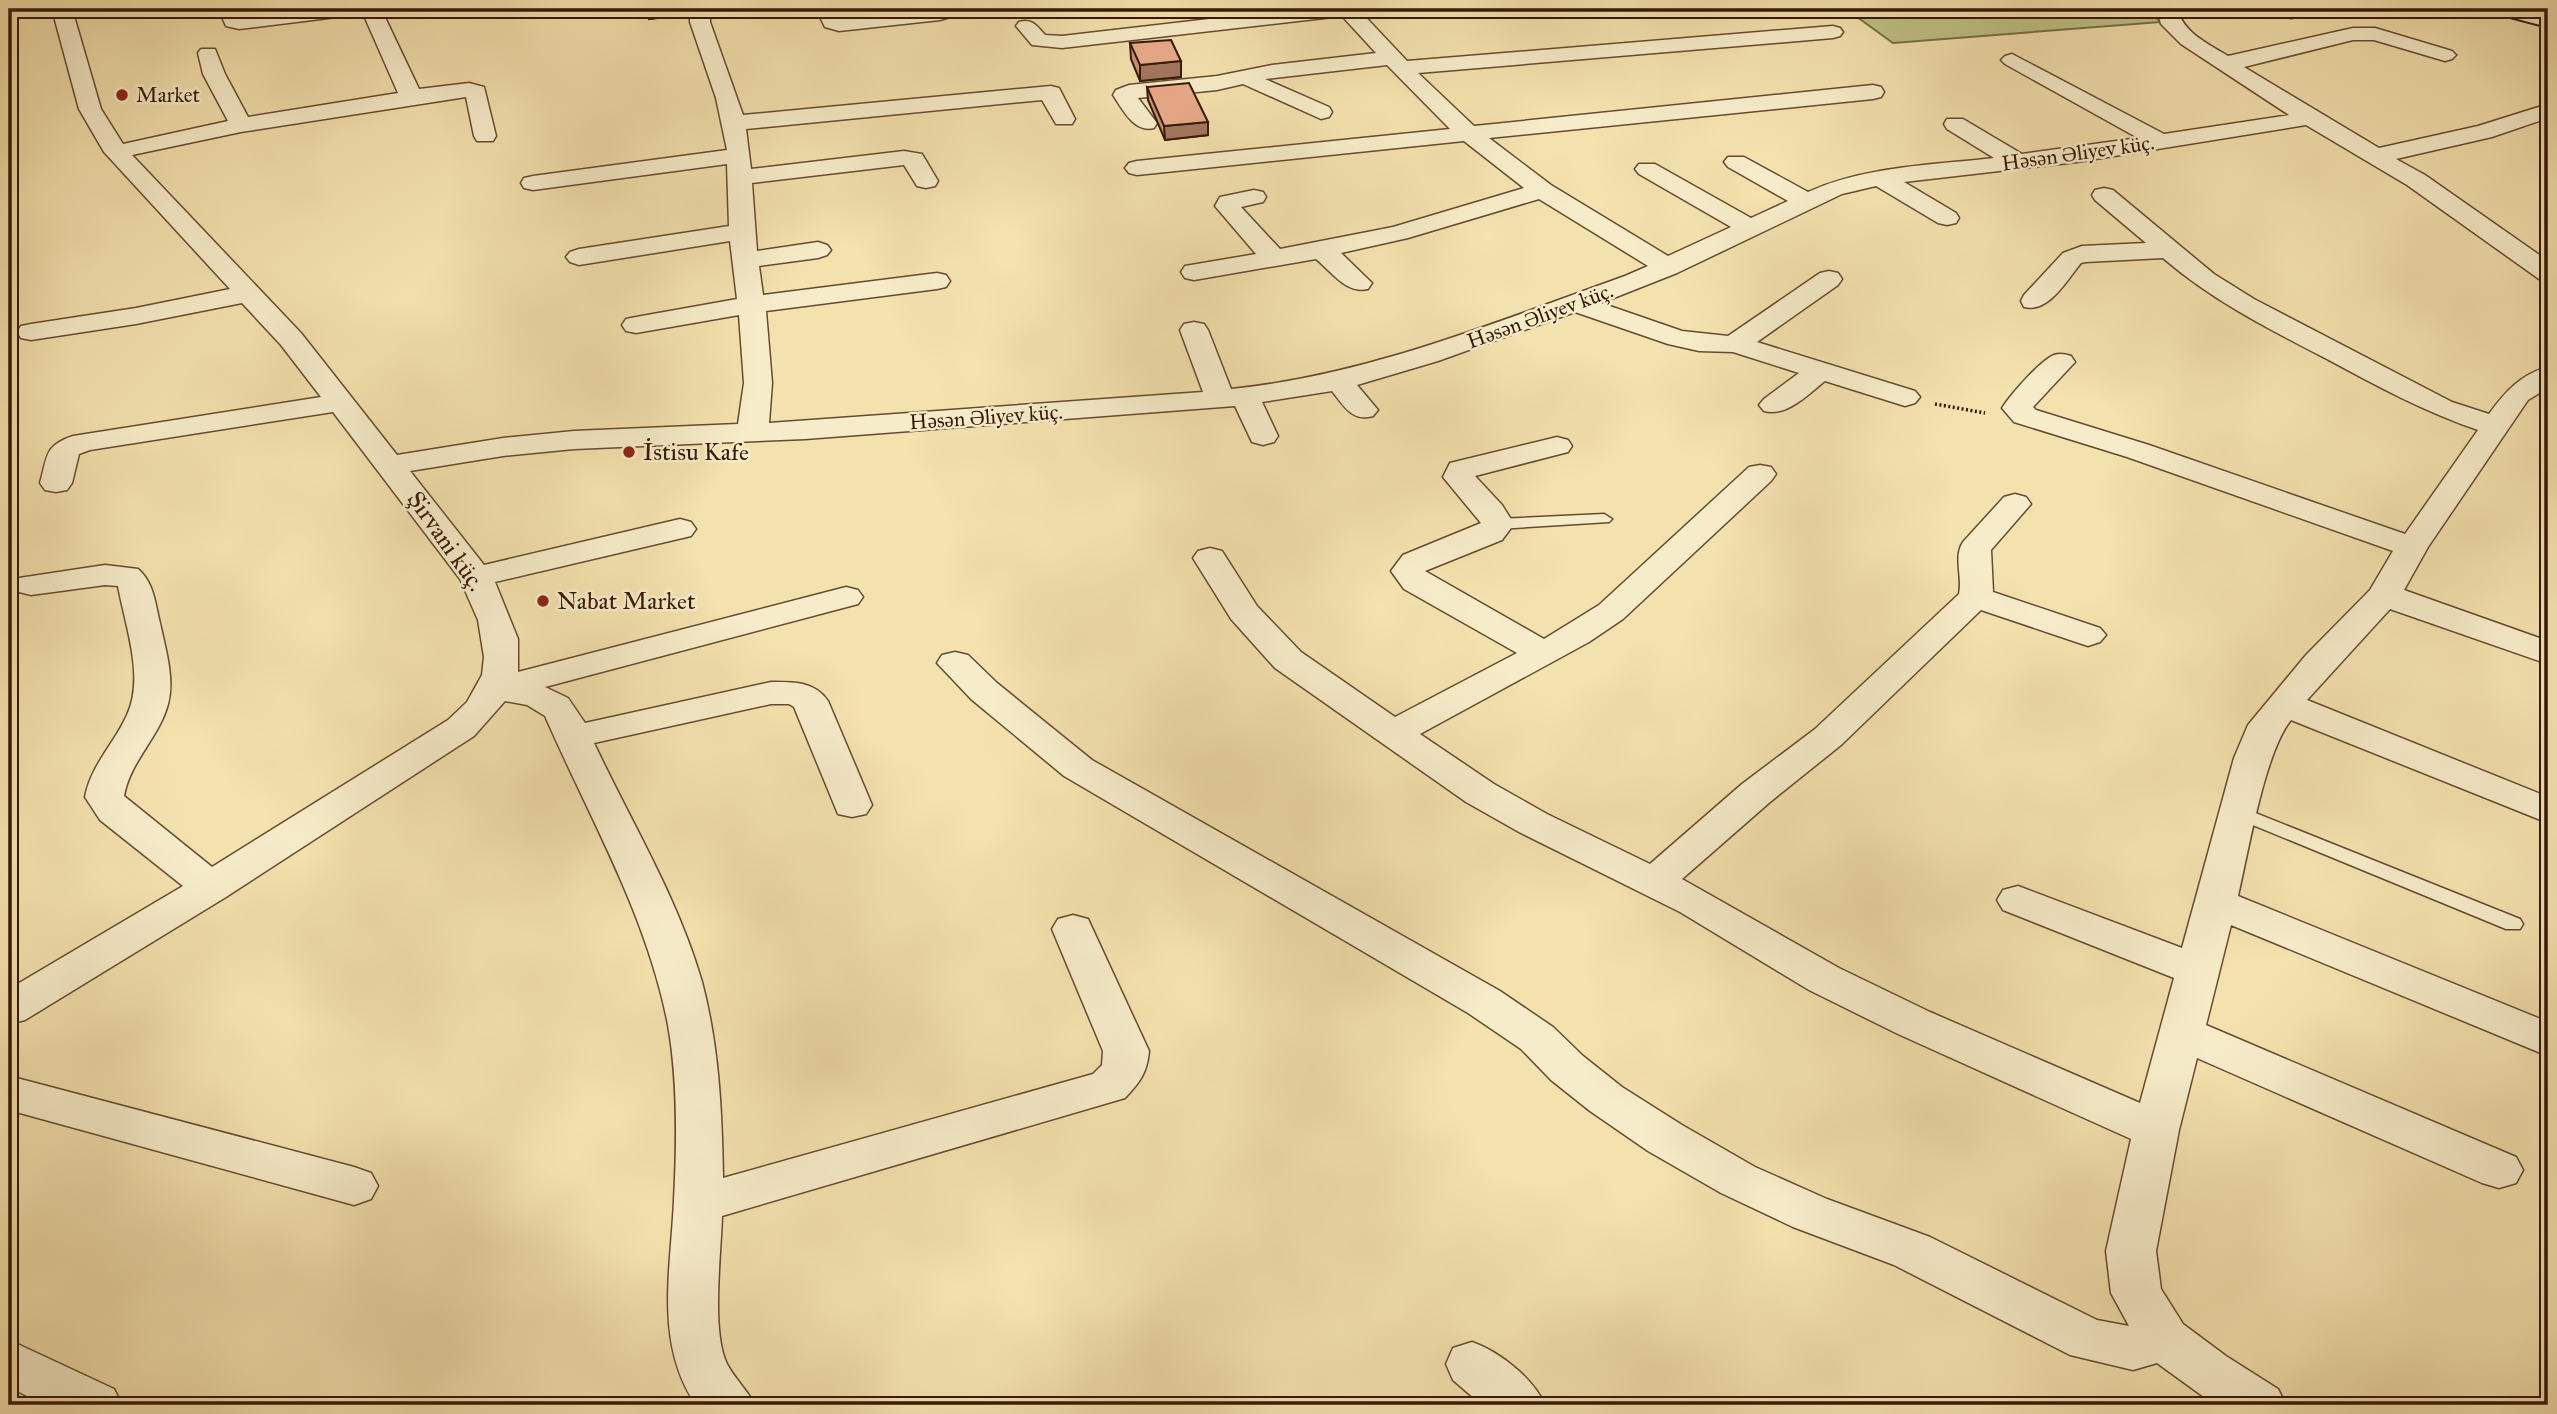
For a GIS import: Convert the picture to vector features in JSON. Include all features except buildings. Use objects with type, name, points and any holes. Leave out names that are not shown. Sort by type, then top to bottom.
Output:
[{"type":"street","name":"Şirvani küç.","points":[[9,1009],[211,887],[461,728],[482,709],[496,689],[502,672],[497,619],[476,577],[291,339],[116,152],[90,109],[62,9]]},
{"type":"street","points":[[231,15],[233,22],[249,22],[353,9]]},
{"type":"street","points":[[371,9],[411,97]]},
{"type":"street","points":[[700,9],[700,22],[734,123],[744,260],[752,305],[758,409],[752,431]]},
{"type":"street","points":[[826,9],[832,23],[839,25],[940,15]]},
{"type":"street","points":[[1026,26],[1039,41],[1062,42],[1347,9],[1426,95],[1469,134],[1542,190],[1668,267]]},
{"type":"street","points":[[2165,9],[2171,24],[2178,32],[2310,118],[2416,180],[2548,273]]},
{"type":"street","points":[[2291,12],[2312,9]]},
{"type":"street","points":[[2502,9],[2548,21]]},
{"type":"street","points":[[1146,123],[1124,96],[1129,92],[1248,77],[1272,71],[1833,32]]},
{"type":"street","points":[[2225,63],[2252,60],[2353,34],[2375,34],[2445,55]]},
{"type":"street","points":[[208,53],[214,74],[241,125]]},
{"type":"street","points":[[2012,60],[2161,142]]},
{"type":"street","points":[[1248,77],[1261,88],[1308,103],[1321,112]]},
{"type":"street","points":[[914,80],[929,103]]},
{"type":"street","points":[[116,152],[241,125],[469,90],[476,92],[485,136]]},
{"type":"street","points":[[1137,168],[1316,159],[1469,134],[1873,92]]},
{"type":"street","points":[[734,123],[1051,93],[1064,119]]},
{"type":"street","points":[[2376,156],[2484,132],[2548,111]]},
{"type":"street","name":"Həsən Əliyev küç.","points":[[391,465],[503,447],[575,440],[805,430],[1232,398],[1339,381],[1428,355],[1578,304],[1668,267],[1834,189],[1880,178],[2018,162],[2310,118]]},
{"type":"street","points":[[1955,124],[2018,162]]},
{"type":"street","points":[[533,183],[595,165],[738,167],[904,158],[914,159],[926,181]]},
{"type":"street","points":[[1736,162],[1806,201]]},
{"type":"street","points":[[1647,169],[1750,228]]},
{"type":"street","points":[[1880,178],[1947,218]]},
{"type":"street","points":[[1194,272],[1275,259],[1399,233],[1542,190]]},
{"type":"street","points":[[2104,195],[2205,280],[2244,305],[2442,408],[2497,427]]},
{"type":"street","points":[[1254,197],[1228,202],[1227,206],[1275,259]]},
{"type":"street","points":[[1461,213],[1489,232]]},
{"type":"street","points":[[579,257],[742,231]]},
{"type":"street","points":[[2509,247],[2548,243]]},
{"type":"street","points":[[744,260],[818,250]]},
{"type":"street","points":[[1322,250],[1359,283]]},
{"type":"street","points":[[2034,301],[2072,258],[2082,254],[2170,250]]},
{"type":"street","points":[[1735,344],[1829,279]]},
{"type":"street","points":[[636,325],[752,305],[937,281]]},
{"type":"street","points":[[31,332],[136,316],[247,293]]},
{"type":"street","points":[[1578,304],[1704,345],[1735,344],[1905,397]]},
{"type":"street","points":[[1194,330],[1232,398],[1263,436]]},
{"type":"street","points":[[2061,362],[2017,408],[2025,416],[2138,451],[2412,547]]},
{"type":"street","points":[[1774,405],[1821,371]]},
{"type":"street","points":[[2259,1405],[2207,1372],[2165,1339],[2136,1293],[2131,1251],[2156,1130],[2253,758],[2267,725],[2384,595],[2412,547],[2518,394],[2548,376]]},
{"type":"street","points":[[1339,381],[1363,411]]},
{"type":"street","points":[[56,483],[65,449],[84,442],[340,402]]},
{"type":"street","points":[[1542,652],[1416,582],[1408,571],[1415,562],[1490,533],[1498,524],[1491,512],[1459,477],[1461,471],[1558,446]]},
{"type":"street","points":[[1393,733],[1577,635],[1611,612],[1760,474]]},
{"type":"street","points":[[1655,881],[1756,793],[1828,737],[1975,597],[1980,580],[1975,549],[2015,504]]},
{"type":"street","points":[[476,577],[680,529]]},
{"type":"street","points":[[1210,558],[1243,612],[1288,660],[1480,793],[1533,823],[1655,881],[1824,979],[1914,1023],[2156,1130]]},
{"type":"street","points":[[31,585],[105,575],[126,576],[134,583],[151,678],[150,701],[105,779],[104,797],[114,811],[211,887]]},
{"type":"street","points":[[2384,595],[2548,653]]},
{"type":"street","points":[[496,689],[846,597]]},
{"type":"street","points":[[1975,597],[2088,635]]},
{"type":"street","points":[[955,663],[1003,708],[1078,768],[1484,1002],[1537,1038],[1567,1068],[1605,1099],[1738,1180],[1810,1213],[1912,1251],[1954,1270],[2088,1340],[2133,1348],[2165,1339]]},
{"type":"street","points":[[496,689],[518,691],[553,703],[561,712],[663,928],[688,1006],[696,1074],[698,1205],[693,1288],[696,1347],[705,1375],[728,1405]]},
{"type":"street","points":[[572,737],[771,693],[797,693],[810,701],[852,805]]},
{"type":"street","points":[[2284,704],[2548,811]]},
{"type":"street","points":[[2018,900],[2198,971]]},
{"type":"street","points":[[2214,902],[2548,1040]]},
{"type":"street","points":[[698,1205],[1109,1086],[1124,1071],[1126,1051],[1073,929]]},
{"type":"street","points":[[2182,1033],[2499,1170]]},
{"type":"street","points":[[9,1093],[354,1186]]},
{"type":"street","points":[[9,1362],[95,1405]]},
{"type":"street","points":[[1472,1364],[1518,1405]]},
{"type":"lane","points":[[1498,524],[1604,519]]},
{"type":"lane","points":[[2238,812],[2513,924]]},
{"type":"path","points":[[1905,397],[1978,412],[2025,416]]},
{"type":"green space","points":[[1846,9],[2146,9],[2161,22],[1893,43]]},
{"type":"place","name":"Market","points":[[122,95]]},
{"type":"place","name":"İstisu Kafe","points":[[629,452]]},
{"type":"place","name":"Nabat Market","points":[[543,601]]}]
